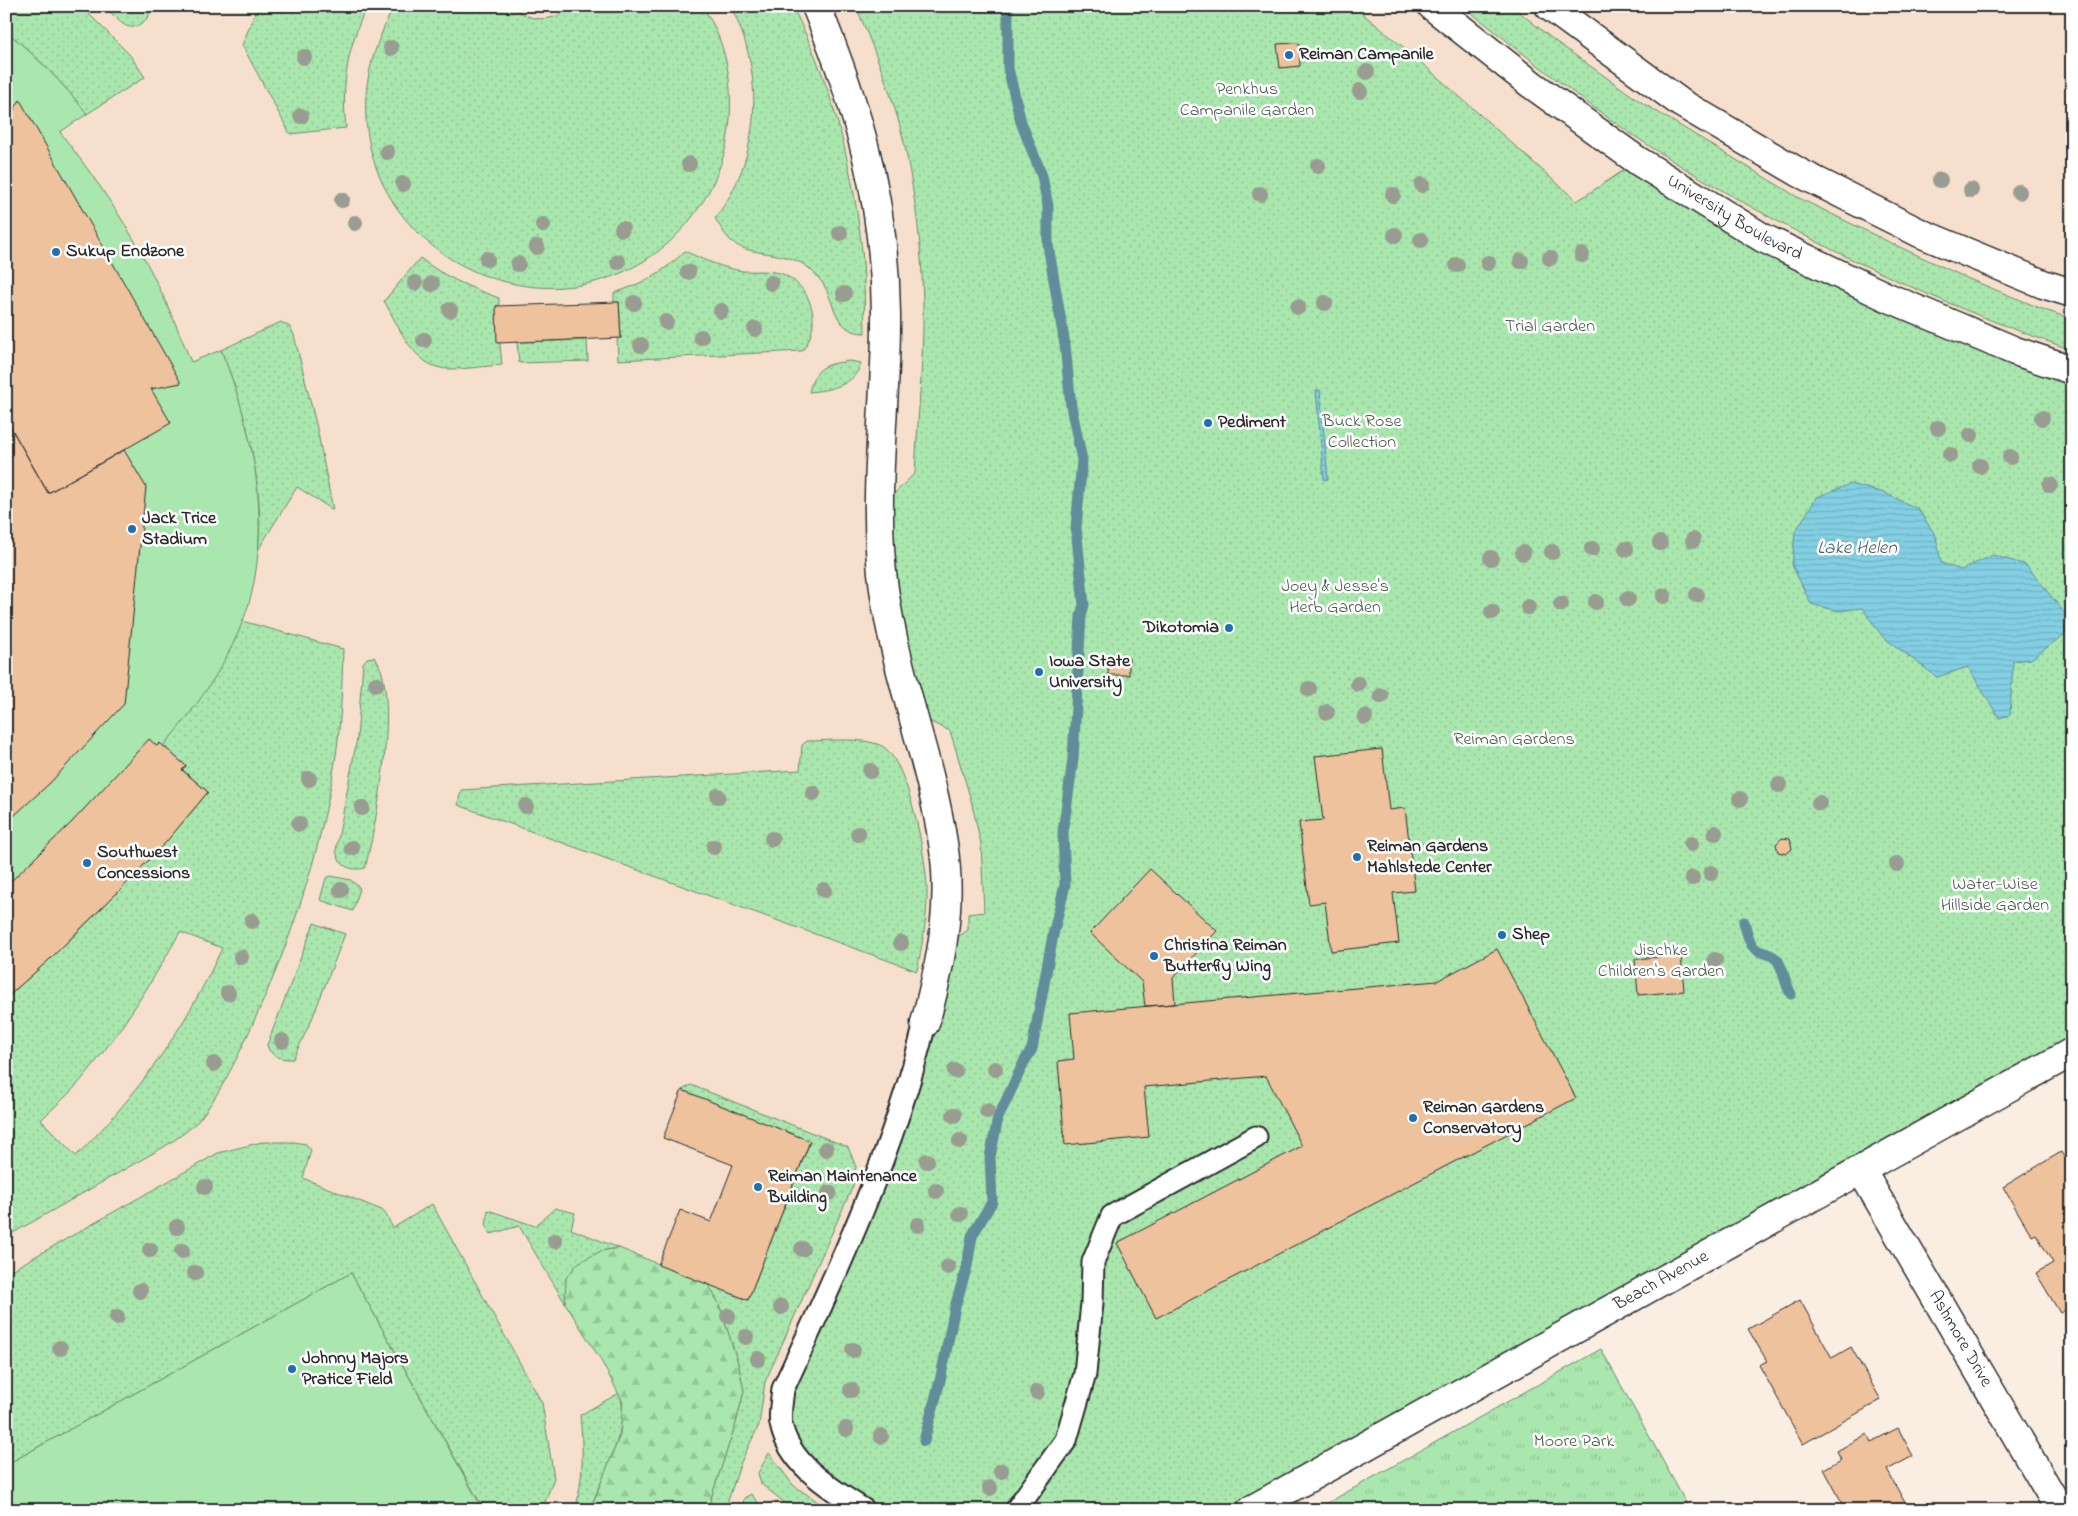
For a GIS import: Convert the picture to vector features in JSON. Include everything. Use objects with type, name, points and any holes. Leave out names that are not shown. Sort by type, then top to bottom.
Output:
[{"type":"street","points":[[816,6],[840,63],[856,111],[869,160],[882,229],[886,315],[878,510],[884,589],[904,689],[934,799],[944,844],[946,889],[943,947],[925,1023]]},
{"type":"street","name":"University Boulevard","points":[[1432,6],[1531,84],[1638,161],[1763,238],[1887,297],[2015,351],[2072,370]]},
{"type":"street","points":[[1548,6],[1681,103],[1800,173],[1920,233],[2043,284],[2072,293]]},
{"type":"street","name":"Beach Avenue","points":[[1251,1510],[2072,1052]]},
{"type":"street","name":"Ashmore Drive","points":[[1861,1170],[2060,1510]]},
{"type":"lane","points":[[864,1510],[821,1482],[790,1449],[780,1423],[783,1389],[868,1197],[908,1088],[925,1023]]},
{"type":"lane","points":[[1016,1510],[1066,1440],[1085,1374],[1092,1303],[1093,1262],[1112,1216],[1256,1137]]},
{"type":"shaded area","name":"Iowa State University","points":[[6,6],[2072,6],[2072,1052],[1247,1510],[6,1510]]},
{"type":"green space","points":[[6,6],[81,6],[129,54],[145,77],[87,114],[49,70],[6,31]]},
{"type":"green space","points":[[105,6],[149,6],[149,16],[136,26],[126,26]]},
{"type":"green space","points":[[261,6],[367,6],[355,36],[345,81],[346,128],[290,134],[242,45],[255,14]]},
{"type":"green space","points":[[394,6],[514,6],[527,16],[543,19],[559,15],[572,6],[702,6],[719,38],[725,55],[730,92],[729,128],[726,146],[717,174],[704,200],[687,224],[666,245],[621,273],[573,286],[524,286],[478,273],[436,249],[401,214],[377,171],[366,119],[367,89],[372,61]]},
{"type":"green space","points":[[730,6],[792,6],[819,67],[840,130],[854,195],[863,261],[865,333],[855,332],[842,323],[834,310],[825,287],[810,269],[790,258],[747,250],[739,246],[731,241],[715,218],[730,195],[742,170],[749,143],[753,115],[753,86],[749,58],[742,31]]},
{"type":"green space","name":"Reiman Gardens","points":[[856,6],[1353,6],[1407,50],[1577,201],[1638,161],[1763,238],[2072,370],[2072,1052],[1248,1510],[864,1510],[790,1449],[783,1389],[868,1197],[943,947],[968,930],[968,914],[984,912],[981,844],[971,800],[950,731],[911,713],[878,510],[915,473],[922,350],[922,276],[916,209],[900,124],[889,90]]},
{"type":"green space","points":[[1463,6],[1512,6],[1555,41],[1641,102],[1799,198],[1969,279],[2072,319],[2072,350],[1911,287],[1756,210],[1657,151],[1607,117]]},
{"type":"green space","name":"Jack Trice Stadium","points":[[6,31],[49,70],[87,114],[60,132],[100,187],[136,243],[166,302],[191,362],[221,350],[242,409],[249,439],[255,471],[259,534],[257,565],[251,596],[237,636],[216,676],[177,730],[163,746],[186,766],[183,770],[208,792],[111,899],[6,998]]},
{"type":"green space","points":[[685,251],[728,268],[743,271],[775,272],[785,275],[795,282],[803,290],[812,309],[812,331],[802,351],[618,360],[617,338],[621,338],[619,302],[614,302],[614,293],[652,276],[670,265]]},
{"type":"green space","points":[[420,258],[458,281],[499,298],[499,306],[496,306],[502,365],[457,369],[438,367],[427,363],[410,346],[384,301]]},
{"type":"green space","points":[[281,322],[290,327],[294,335],[317,428],[333,510],[297,487],[258,550],[260,526],[256,475],[238,396],[221,350]]},
{"type":"green space","points":[[587,340],[588,361],[519,363],[517,342]]},
{"type":"green space","points":[[850,361],[861,363],[858,371],[847,382],[833,388],[809,392],[811,383],[823,368],[834,363]]},
{"type":"green space","points":[[242,621],[343,649],[339,734],[329,797],[312,866],[290,934],[264,1000],[239,1054],[219,1090],[198,1121],[181,1136],[162,1148],[6,1237],[6,998],[111,899],[208,792],[182,770],[163,746],[197,702]],"holes":[[[180,932],[222,948],[193,1005],[159,1059],[120,1109],[76,1156],[41,1120],[77,1085],[106,1049],[145,992]]]},
{"type":"green space","points":[[374,657],[382,673],[386,697],[384,759],[375,823],[365,868],[354,869],[346,866],[339,860],[336,850],[357,738],[363,663],[367,658]]},
{"type":"green space","points":[[848,740],[878,744],[885,748],[894,758],[902,774],[915,814],[926,874],[926,919],[917,971],[458,805],[461,790],[800,770],[802,745],[807,741]]},
{"type":"green space","points":[[331,876],[351,880],[360,888],[353,911],[320,900],[326,878]]},
{"type":"green space","points":[[314,923],[345,934],[312,1019],[293,1059],[285,1059],[273,1055],[267,1045]]},
{"type":"green space","points":[[691,1085],[848,1147],[856,1167],[853,1186],[765,1382],[759,1425],[741,1462],[725,1510],[707,1510],[736,1423],[744,1391],[738,1363],[719,1304],[708,1284],[748,1300],[810,1142],[682,1090]]},
{"type":"green space","points":[[262,1142],[306,1144],[311,1150],[303,1178],[384,1211],[393,1228],[432,1204],[542,1403],[554,1478],[542,1510],[469,1510],[480,1503],[351,1273],[6,1465],[6,1273],[218,1153]]},
{"type":"green space","points":[[555,1208],[575,1213],[571,1229],[619,1248],[601,1251],[566,1278],[565,1303],[519,1226],[491,1234],[486,1227],[488,1210],[535,1226]]},
{"type":"green space","points":[[619,1248],[708,1284],[719,1304],[738,1363],[744,1391],[736,1423],[707,1510],[590,1510],[620,1435],[623,1402],[599,1357],[565,1303],[566,1278],[578,1263],[601,1251]]},
{"type":"green space","name":"Johnny Majors Pratice Field","points":[[351,1273],[480,1504],[469,1510],[6,1510],[6,1465]]},
{"type":"green space","name":"Moore Park","points":[[1601,1349],[1690,1510],[1315,1510]]},
{"type":"green space","points":[[619,1393],[622,1406],[622,1420],[614,1452],[590,1510],[575,1510],[580,1487],[582,1463],[580,1415]]},
{"type":"green space","points":[[769,1453],[793,1485],[830,1510],[794,1510],[761,1484],[758,1473]]},
{"type":"green space","points":[[751,1494],[764,1510],[742,1510],[744,1498]]},
{"type":"water","points":[[1316,390],[1320,390],[1328,479],[1324,480]]},
{"type":"water","name":"Lake Helen","points":[[1850,484],[1885,493],[1918,509],[1936,536],[1941,563],[1961,570],[1993,555],[2026,565],[2067,616],[2065,634],[2031,659],[2013,661],[2010,715],[1999,718],[1968,667],[1937,677],[1883,637],[1862,608],[1839,611],[1811,604],[1792,565],[1795,532],[1817,497]]},
{"type":"building","name":"Reiman Campanile","points":[[1299,43],[1300,66],[1280,68],[1277,44]]},
{"type":"building","name":"Sukup Endzone","points":[[20,100],[181,383],[151,389],[171,423],[48,493],[6,419],[6,122]]},
{"type":"building","points":[[619,302],[621,338],[497,343],[496,306]]},
{"type":"building","name":"Jack Trice Stadium","points":[[6,419],[48,493],[124,450],[146,487],[124,704],[50,783],[6,823]]},
{"type":"building","points":[[1109,658],[1129,658],[1129,675],[1108,675]]},
{"type":"building","name":"Southwest Concessions","points":[[149,739],[157,746],[160,743],[186,766],[182,770],[208,792],[167,841],[121,889],[50,959],[6,998],[6,886],[72,822]]},
{"type":"building","name":"Reiman Gardens Mahlstede Center","points":[[1382,749],[1389,810],[1405,808],[1415,891],[1393,893],[1399,943],[1331,951],[1325,902],[1309,904],[1299,822],[1323,820],[1315,756]]},
{"type":"building","points":[[1782,838],[1790,839],[1792,849],[1786,854],[1778,852],[1776,844]]},
{"type":"building","name":"Christina Reiman Butterfly Wing","points":[[1150,869],[1217,931],[1173,978],[1175,1004],[1145,1006],[1142,982],[1090,933]]},
{"type":"building","name":"Reiman Gardens Conservatory","points":[[1497,949],[1576,1098],[1156,1318],[1117,1243],[1302,1146],[1266,1076],[1144,1087],[1149,1137],[1065,1145],[1058,1061],[1074,1059],[1070,1013],[1437,981]]},
{"type":"building","points":[[1681,955],[1684,991],[1638,995],[1635,959]]},
{"type":"building","name":"Reiman Maintenance Building","points":[[682,1090],[810,1141],[748,1300],[658,1265],[680,1210],[711,1222],[733,1165],[663,1138]]},
{"type":"building","points":[[2061,1152],[2072,1170],[2072,1306],[2060,1313],[2036,1273],[2053,1263],[2036,1234],[2032,1236],[2003,1187]]},
{"type":"building","points":[[1800,1300],[1832,1358],[1851,1347],[1881,1400],[1803,1444],[1759,1365],[1767,1361],[1748,1329]]},
{"type":"building","points":[[1898,1428],[1913,1456],[1887,1470],[1909,1510],[1846,1510],[1824,1469],[1841,1459],[1837,1451],[1867,1434],[1871,1442]]},
{"type":"waterway","points":[[924,1441],[940,1381],[955,1307],[967,1266],[972,1236],[992,1202],[990,1157],[998,1118],[1032,1049],[1053,935],[1065,885],[1063,832],[1073,759],[1081,616],[1084,605],[1076,528],[1082,460],[1071,406],[1065,345],[1048,245],[1048,206],[1042,176],[1021,122],[1008,68],[1008,6]]},
{"type":"waterway","points":[[1744,922],[1752,945],[1778,961],[1791,994]]},
{"type":"place","name":"Reiman Campanile","points":[[1289,55]]},
{"type":"place","name":"Sukup Endzone","points":[[56,252]]},
{"type":"place","name":"Pediment","points":[[1208,423]]},
{"type":"place","name":"Jack Trice Stadium","points":[[132,529]]},
{"type":"place","name":"Dikotomia","points":[[1229,628]]},
{"type":"place","name":"Iowa State University","points":[[1039,672]]},
{"type":"place","name":"Reiman Gardens Mahlstede Center","points":[[1357,857]]},
{"type":"place","name":"Southwest Concessions","points":[[87,863]]},
{"type":"place","name":"Shep","points":[[1502,935]]},
{"type":"place","name":"Christina Reiman Butterfly Wing","points":[[1154,956]]},
{"type":"place","name":"Reiman Gardens Conservatory","points":[[1413,1118]]},
{"type":"place","name":"Reiman Maintenance Building","points":[[758,1187]]},
{"type":"place","name":"Johnny Majors Pratice Field","points":[[292,1369]]},
{"type":"park label","name":"Penkhus Campanile Garden","points":[[1247,100]]},
{"type":"park label","name":"Trial Garden","points":[[1550,327]]},
{"type":"park label","name":"Buck Rose Collection","points":[[1362,432]]},
{"type":"park label","name":"Joey & Jesse's Herb Garden","points":[[1335,597]]},
{"type":"park label","name":"Water-Wise Hillside Garden","points":[[1995,895]]},
{"type":"park label","name":"Jischke Children's Garden","points":[[1661,961]]}]
